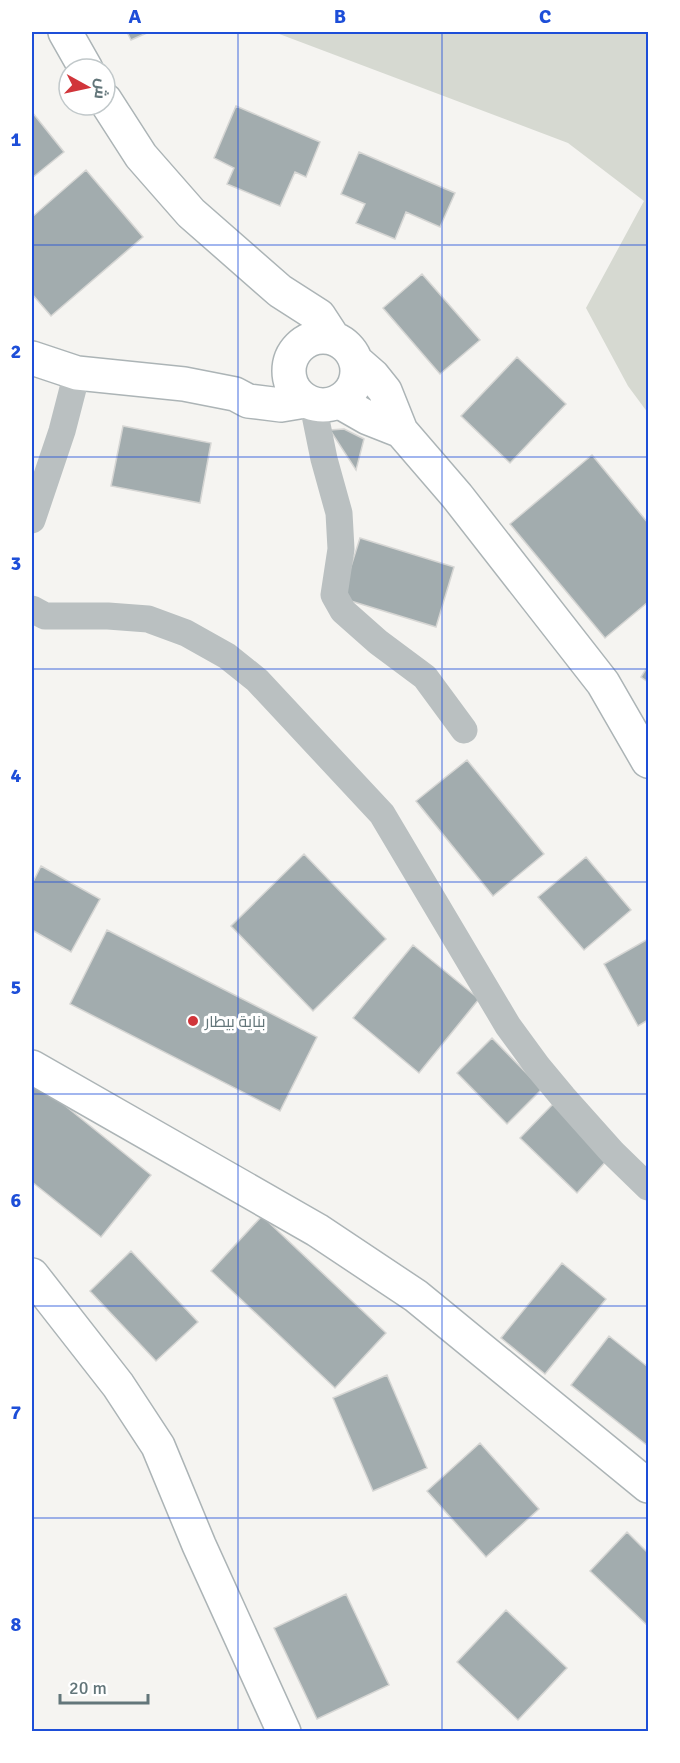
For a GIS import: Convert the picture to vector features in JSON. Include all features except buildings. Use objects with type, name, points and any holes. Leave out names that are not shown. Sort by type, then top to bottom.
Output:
[{"type":"street","points":[[65,32],[79,57]]},
{"type":"street","points":[[116,117],[141,156],[191,213],[280,291],[319,316],[334,339]]},
{"type":"street","points":[[280,291],[289,322],[302,344]]},
{"type":"street","points":[[464,730],[425,677],[378,642],[343,611],[334,595],[341,549],[339,513],[324,459],[312,395],[290,362],[294,352],[302,344],[312,339],[323,337],[344,344],[352,352],[357,362],[385,391],[401,431],[457,496],[603,683],[648,760]]},
{"type":"street","points":[[32,358],[77,373],[184,384],[235,394],[266,378],[401,431]]},
{"type":"street","points":[[312,395],[349,395],[358,374],[357,362]]},
{"type":"street","points":[[32,520],[62,431],[77,373]]},
{"type":"street","points":[[32,609],[45,616],[108,616],[148,620],[186,633],[227,656],[257,680],[382,814],[514,1035],[563,1097],[613,1153],[648,1187]]},
{"type":"street","points":[[32,1067],[316,1230],[388,1277],[425,1303],[648,1486]]},
{"type":"street","points":[[32,1275],[118,1384],[158,1446],[199,1545],[284,1731]]},
{"type":"shaded area","points":[[274,32],[648,32],[648,413],[628,386],[586,308],[644,201],[568,143]]},
{"type":"place","name":"بناية بيطار","points":[[193,1021]]}]
